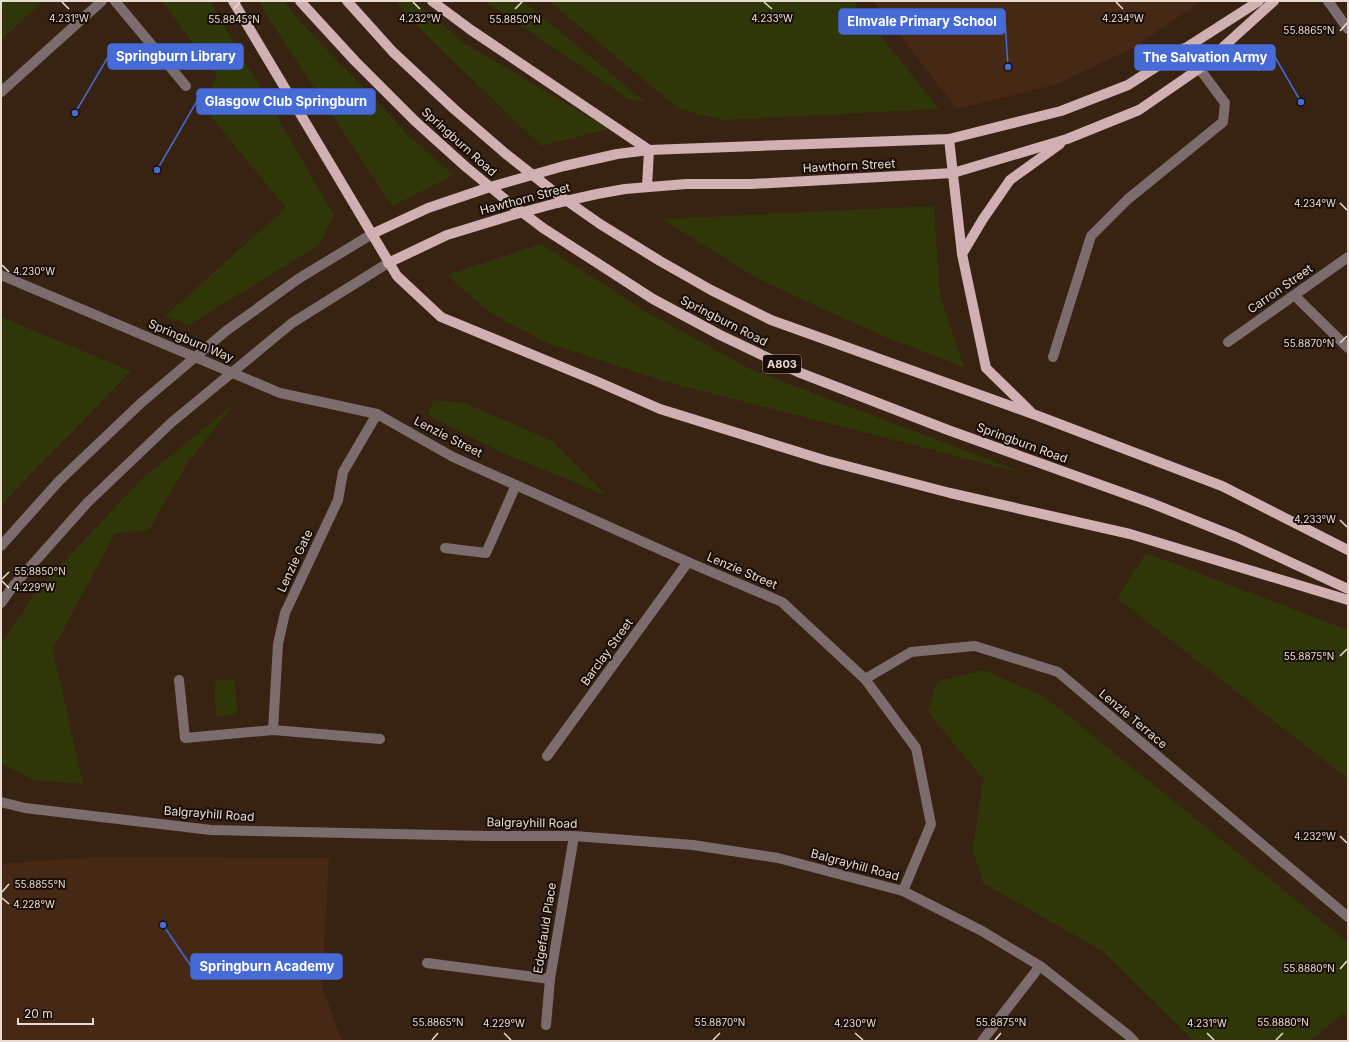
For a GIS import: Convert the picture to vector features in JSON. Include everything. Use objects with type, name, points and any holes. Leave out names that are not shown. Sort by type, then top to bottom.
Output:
[{"type":"main road","points":[[233,1],[388,263],[397,276],[440,317],[589,378],[660,409],[824,460],[950,493],[1130,534],[1348,600]]},
{"type":"main road","name":"Springburn Road","points":[[300,1],[355,61],[415,121],[466,167],[543,228],[653,299],[798,372],[934,425],[1158,506],[1236,537],[1348,589]]},
{"type":"main road","name":"Springburn Road","points":[[347,1],[393,52],[454,109],[506,154],[553,191],[583,211],[660,261],[711,290],[771,320],[1033,414],[1222,486],[1348,550]]},
{"type":"main road","points":[[432,1],[477,34],[649,150],[647,187]]},
{"type":"main road","name":"Hawthorn Street","points":[[372,234],[428,208],[520,178],[617,154],[649,150],[949,139],[1069,108],[1128,85],[1259,1]]},
{"type":"main road","name":"Hawthorn Street","points":[[388,263],[447,236],[509,216],[557,203],[625,189],[686,184],[751,184],[953,174],[1067,139],[1139,110],[1200,68],[1274,1]]},
{"type":"main road","points":[[949,139],[962,254],[986,368],[1033,414]]},
{"type":"main road","points":[[962,254],[983,219],[1010,180],[1067,139]]},
{"type":"street","points":[[1,92],[102,1]]},
{"type":"street","points":[[115,1],[186,86]]},
{"type":"street","points":[[1328,1],[1348,29]]},
{"type":"street","points":[[1053,357],[1091,236],[1128,199],[1223,122],[1225,104],[1184,48]]},
{"type":"street","points":[[1,546],[59,481],[141,403],[226,331],[298,280],[372,234]]},
{"type":"street","name":"Carron Street","points":[[1228,342],[1348,257]]},
{"type":"street","points":[[1,603],[14,586],[87,504],[172,422],[292,323],[388,263]]},
{"type":"street","name":"Springburn Way","points":[[1,275],[280,393],[377,414]]},
{"type":"street","points":[[1294,295],[1348,348]]},
{"type":"street","name":"Lenzie Street","points":[[377,414],[453,456],[688,562],[782,602],[865,679],[916,748],[931,824],[903,891]]},
{"type":"street","name":"Lenzie Gate","points":[[273,730],[278,644],[285,613],[338,500],[343,472],[377,414]]},
{"type":"street","points":[[445,548],[486,553],[516,485]]},
{"type":"street","name":"Barclay Street","points":[[546,756],[688,562]]},
{"type":"street","name":"Lenzie Terrace","points":[[865,679],[911,652],[975,646],[1058,672],[1348,917]]},
{"type":"street","points":[[179,680],[185,738],[273,730],[380,739]]},
{"type":"street","name":"Balgrayhill Road","points":[[1,802],[25,808],[211,830],[488,836],[574,836],[693,845],[778,858],[903,891],[982,931],[1040,966],[1134,1041]]},
{"type":"street","name":"Edgefauld Place","points":[[546,1025],[550,979],[574,836]]},
{"type":"street","points":[[427,963],[550,979]]},
{"type":"street","points":[[982,1041],[1040,966]]},
{"type":"shaded area","points":[[873,1],[1202,1],[1131,49],[1054,85],[957,109]]},
{"type":"shaded area","points":[[97,857],[329,858],[322,986],[342,1041],[1,1041],[1,864]]},
{"type":"green space","points":[[1,1],[43,1],[1,40]]},
{"type":"green space","points":[[162,1],[210,1],[334,215],[319,245],[189,325],[165,316],[286,208],[203,107],[217,76]]},
{"type":"green space","points":[[259,1],[284,1],[296,17],[411,138],[454,175],[392,206],[267,16]]},
{"type":"green space","points":[[396,1],[414,1],[464,43],[609,129],[541,146],[410,19]]},
{"type":"green space","points":[[485,1],[523,1],[644,101],[630,100]]},
{"type":"green space","points":[[549,1],[853,1],[939,109],[723,120],[679,109]]},
{"type":"green space","points":[[934,206],[940,295],[964,367],[885,337],[760,280],[662,219]]},
{"type":"green space","points":[[541,244],[643,310],[752,370],[1027,474],[663,381],[547,343],[489,312],[447,275]]},
{"type":"green space","points":[[1,317],[131,371],[1,505]]},
{"type":"green space","points":[[433,400],[465,403],[552,441],[607,496],[496,450],[428,415]]},
{"type":"green space","points":[[233,405],[188,462],[149,530],[115,533],[53,649],[83,784],[33,780],[1,763],[1,645],[36,591],[142,479]]},
{"type":"green space","points":[[1146,553],[1348,630],[1348,779],[1117,598]]},
{"type":"green space","points":[[984,670],[1045,697],[1348,942],[1348,1018],[1344,1013],[1310,1041],[1194,1041],[1104,952],[983,883],[973,849],[983,779],[928,712],[937,681]]},
{"type":"green space","points":[[235,679],[237,715],[216,716],[214,681]]},
{"type":"place","name":"Elmvale Primary School","points":[[1008,67]]},
{"type":"place","name":"The Salvation Army","points":[[1301,102]]},
{"type":"place","name":"Springburn Library","points":[[75,113]]},
{"type":"place","name":"Glasgow Club Springburn","points":[[157,170]]},
{"type":"place","name":"Springburn Academy","points":[[163,925]]}]
